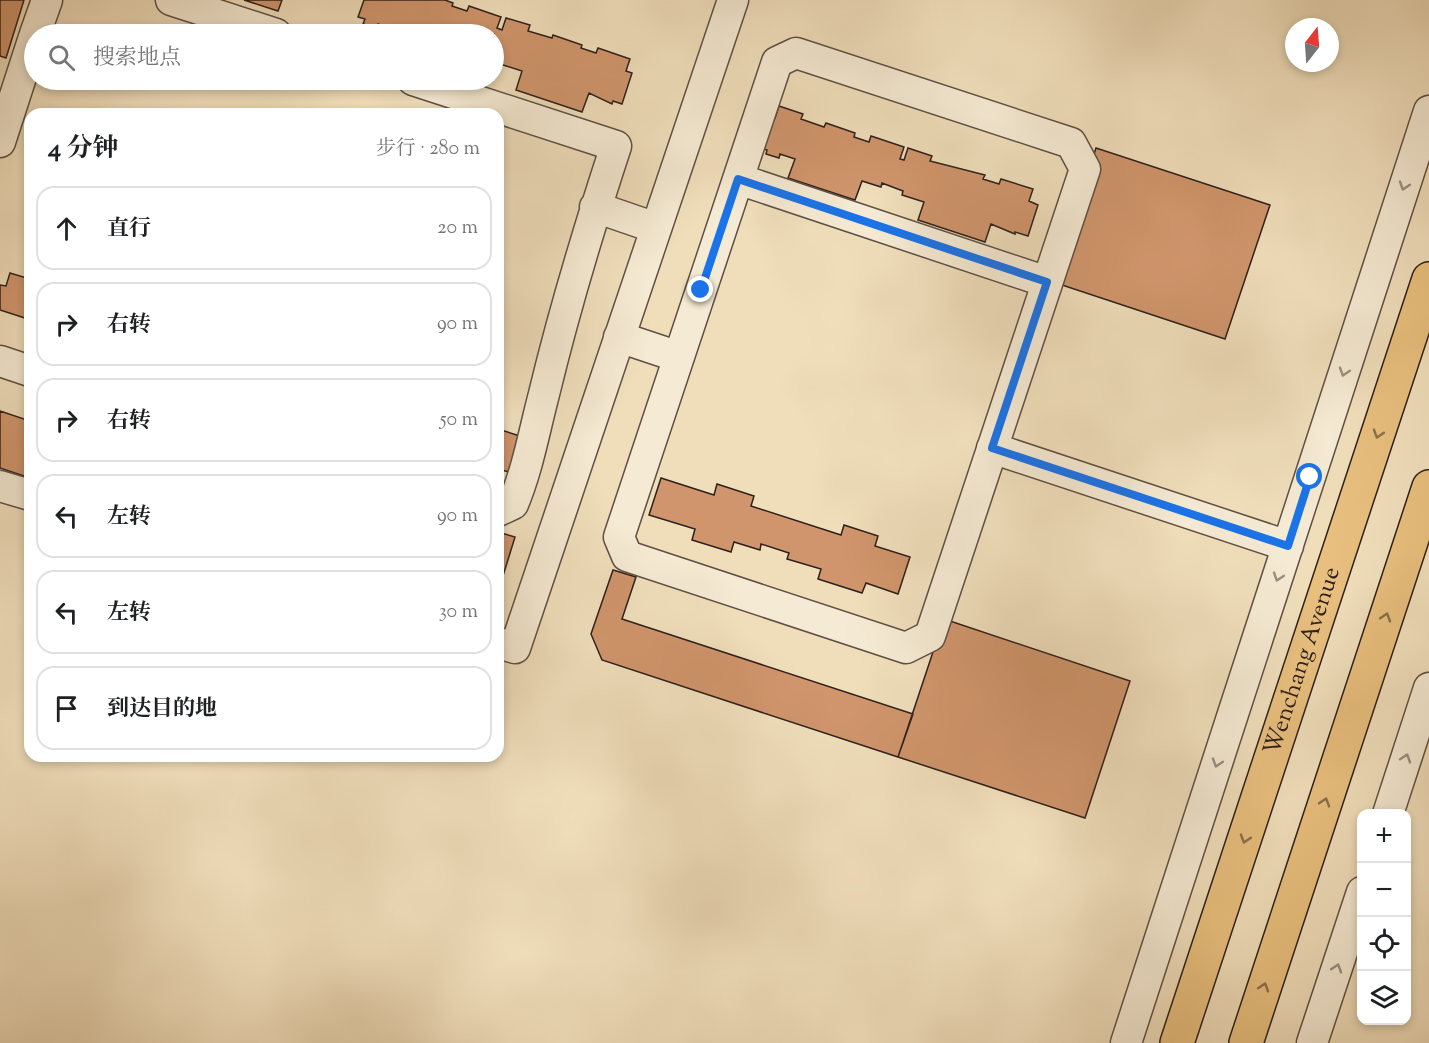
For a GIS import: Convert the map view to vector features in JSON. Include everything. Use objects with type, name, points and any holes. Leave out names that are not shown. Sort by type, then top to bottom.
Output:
[{"type":"main road","name":"Wenchang Avenue","points":[[1177,1043],[1429,279]]},
{"type":"main road","points":[[1246,1043],[1429,487]]},
{"type":"street","points":[[39,24],[47,0]]},
{"type":"street","points":[[171,0],[245,24]]},
{"type":"street","points":[[504,645],[514,648],[733,0]]},
{"type":"street","points":[[796,52],[1071,143],[1085,169],[930,636],[906,648],[627,556],[619,537],[738,179],[777,62],[796,52]]},
{"type":"street","points":[[0,142],[24,69]]},
{"type":"street","points":[[444,90],[499,108]]},
{"type":"street","points":[[504,110],[616,146],[596,207],[543,394],[529,461],[513,504],[504,508]]},
{"type":"street","points":[[1126,1043],[1429,111]]},
{"type":"street","points":[[738,179],[1047,282]]},
{"type":"street","points":[[596,207],[656,228]]},
{"type":"street","points":[[620,337],[679,357]]},
{"type":"street","points":[[0,361],[24,369]]},
{"type":"street","points":[[992,448],[1288,546]]},
{"type":"street","points":[[0,486],[24,493]]},
{"type":"street","points":[[1389,809],[1429,688]]},
{"type":"street","points":[[1312,1043],[1357,907]]},
{"type":"building","points":[[0,0],[24,0],[6,58],[0,56]]},
{"type":"building","points":[[244,0],[282,0],[278,11]]},
{"type":"building","points":[[364,0],[445,0],[453,3],[452,6],[467,11],[469,6],[501,17],[498,24],[363,24],[365,19],[358,17]]},
{"type":"building","points":[[506,18],[530,25],[528,31],[552,38],[553,35],[582,45],[581,48],[596,53],[598,48],[630,59],[626,71],[632,73],[622,104],[613,101],[612,104],[589,93],[582,112],[516,90],[522,71],[504,65]]},
{"type":"building","points":[[779,106],[803,114],[801,119],[824,127],[826,123],[855,133],[854,137],[869,142],[871,136],[904,147],[900,159],[904,160],[908,148],[932,156],[930,161],[985,175],[983,179],[999,184],[1001,179],[1033,189],[1029,201],[1038,205],[1028,236],[1015,232],[1015,234],[991,224],[985,242],[918,220],[924,202],[902,195],[903,191],[882,183],[881,187],[862,181],[855,200],[788,178],[795,159],[780,154],[779,158],[766,154],[767,150],[760,148],[771,117],[775,118]]},
{"type":"building","points":[[1096,148],[1270,205],[1225,339],[1053,282]]},
{"type":"building","points":[[10,273],[24,277],[24,318],[0,310],[0,285],[6,286]]},
{"type":"building","points":[[0,411],[24,419],[24,476],[0,468]]},
{"type":"building","points":[[504,431],[520,436],[509,472],[504,471]]},
{"type":"building","points":[[661,478],[714,495],[717,484],[754,496],[751,506],[841,535],[844,525],[878,536],[875,546],[910,557],[898,594],[866,583],[862,593],[818,579],[821,569],[787,559],[789,553],[761,544],[760,550],[734,542],[731,552],[692,540],[695,529],[649,515]]},
{"type":"building","points":[[504,534],[515,537],[504,573]]},
{"type":"building","points":[[613,570],[636,577],[622,619],[913,714],[898,757],[602,660],[591,634]]},
{"type":"building","points":[[944,619],[1130,681],[1085,818],[898,757]]},
{"type":"route","points":[[701,290],[738,179],[1047,282],[992,448],[1288,546],[1310,477]]}]
